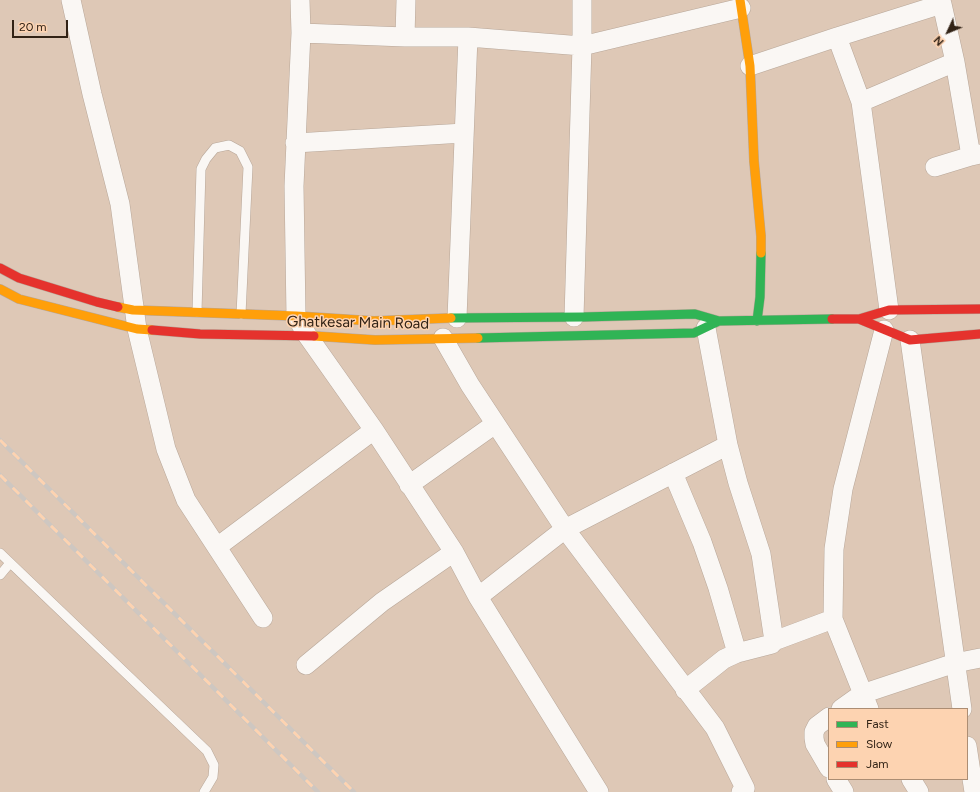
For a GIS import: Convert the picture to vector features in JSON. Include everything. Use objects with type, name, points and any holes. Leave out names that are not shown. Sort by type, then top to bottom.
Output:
[{"type":"main road","points":[[741,4],[750,66],[754,161],[761,236],[760,297],[757,321]]},
{"type":"main road","name":"Ghatkesar Main Road","points":[[0,268],[19,278],[90,300],[133,310],[296,316],[374,321],[695,314],[713,325]]},
{"type":"main road","name":"Ghatkesar Main Road","points":[[0,289],[19,299],[137,329],[200,334],[307,335],[375,340],[694,334],[713,325],[757,321],[859,319],[890,310],[980,309]]},
{"type":"main road","name":"Ghatkesar Main Road","points":[[859,319],[910,340],[980,334]]},
{"type":"street","points":[[71,0],[92,94],[120,204],[133,310],[166,449],[186,500],[263,618]]},
{"type":"street","points":[[300,0],[294,186],[296,316],[307,335],[374,430],[454,552],[478,597],[599,792]]},
{"type":"street","points":[[405,37],[406,0]]},
{"type":"street","points":[[574,317],[582,0]]},
{"type":"street","points":[[750,66],[946,1],[955,62],[976,155],[935,167]]},
{"type":"street","points":[[300,33],[405,37],[468,37],[582,46],[741,4]]},
{"type":"street","points":[[457,318],[468,37]]},
{"type":"street","points":[[837,37],[861,102],[890,310]]},
{"type":"street","points":[[861,102],[955,62]]},
{"type":"street","points":[[295,143],[464,133]]},
{"type":"street","points":[[713,325],[728,445],[738,483],[761,554],[774,641]]},
{"type":"street","points":[[866,702],[833,619],[834,549],[843,489],[884,330]]},
{"type":"street","points":[[443,338],[470,385],[565,529],[715,728],[745,788],[741,792]]},
{"type":"street","points":[[910,340],[962,708]]},
{"type":"street","points":[[409,485],[495,424]]},
{"type":"street","points":[[217,547],[374,430]]},
{"type":"street","points":[[478,597],[565,529],[728,445]]},
{"type":"street","points":[[673,473],[702,542],[718,588],[737,653]]},
{"type":"street","points":[[306,665],[382,602],[454,552]]},
{"type":"street","points":[[685,690],[724,660],[737,653],[772,644],[774,641],[833,619]]},
{"type":"street","points":[[845,708],[866,702],[955,663],[980,658]]},
{"type":"street","points":[[828,718],[817,726],[814,732],[815,744],[828,766]]},
{"type":"street","points":[[968,753],[974,792]]},
{"type":"street","points":[[837,780],[844,792]]},
{"type":"street","points":[[912,780],[919,792]]},
{"type":"lane","points":[[197,312],[201,169],[206,159],[215,148],[229,145],[240,151],[248,167],[241,314]]},
{"type":"lane","points":[[0,553],[207,751],[214,765],[213,777],[204,792]]},
{"type":"lane","points":[[0,575],[10,563]]},
{"type":"railway","points":[[0,440],[354,792]]},
{"type":"railway","points":[[0,475],[318,792]]},
{"type":"traffic: fast","points":[[757,321],[760,297],[761,253]]},
{"type":"traffic: fast","points":[[451,318],[695,314],[719,321],[832,319]]},
{"type":"traffic: fast","points":[[478,338],[694,333],[719,321]]},
{"type":"traffic: slow","points":[[740,0],[750,66],[754,161],[761,236],[761,253]]},
{"type":"traffic: slow","points":[[0,289],[19,299],[137,329],[152,330]]},
{"type":"traffic: slow","points":[[118,307],[133,310],[296,316],[374,321],[451,318]]},
{"type":"traffic: slow","points":[[314,336],[375,340],[478,338]]},
{"type":"traffic: jam","points":[[0,268],[19,278],[118,307]]},
{"type":"traffic: jam","points":[[832,319],[859,319],[889,310],[980,309]]},
{"type":"traffic: jam","points":[[859,319],[910,340],[980,334]]},
{"type":"traffic: jam","points":[[152,330],[200,334],[314,336]]}]
